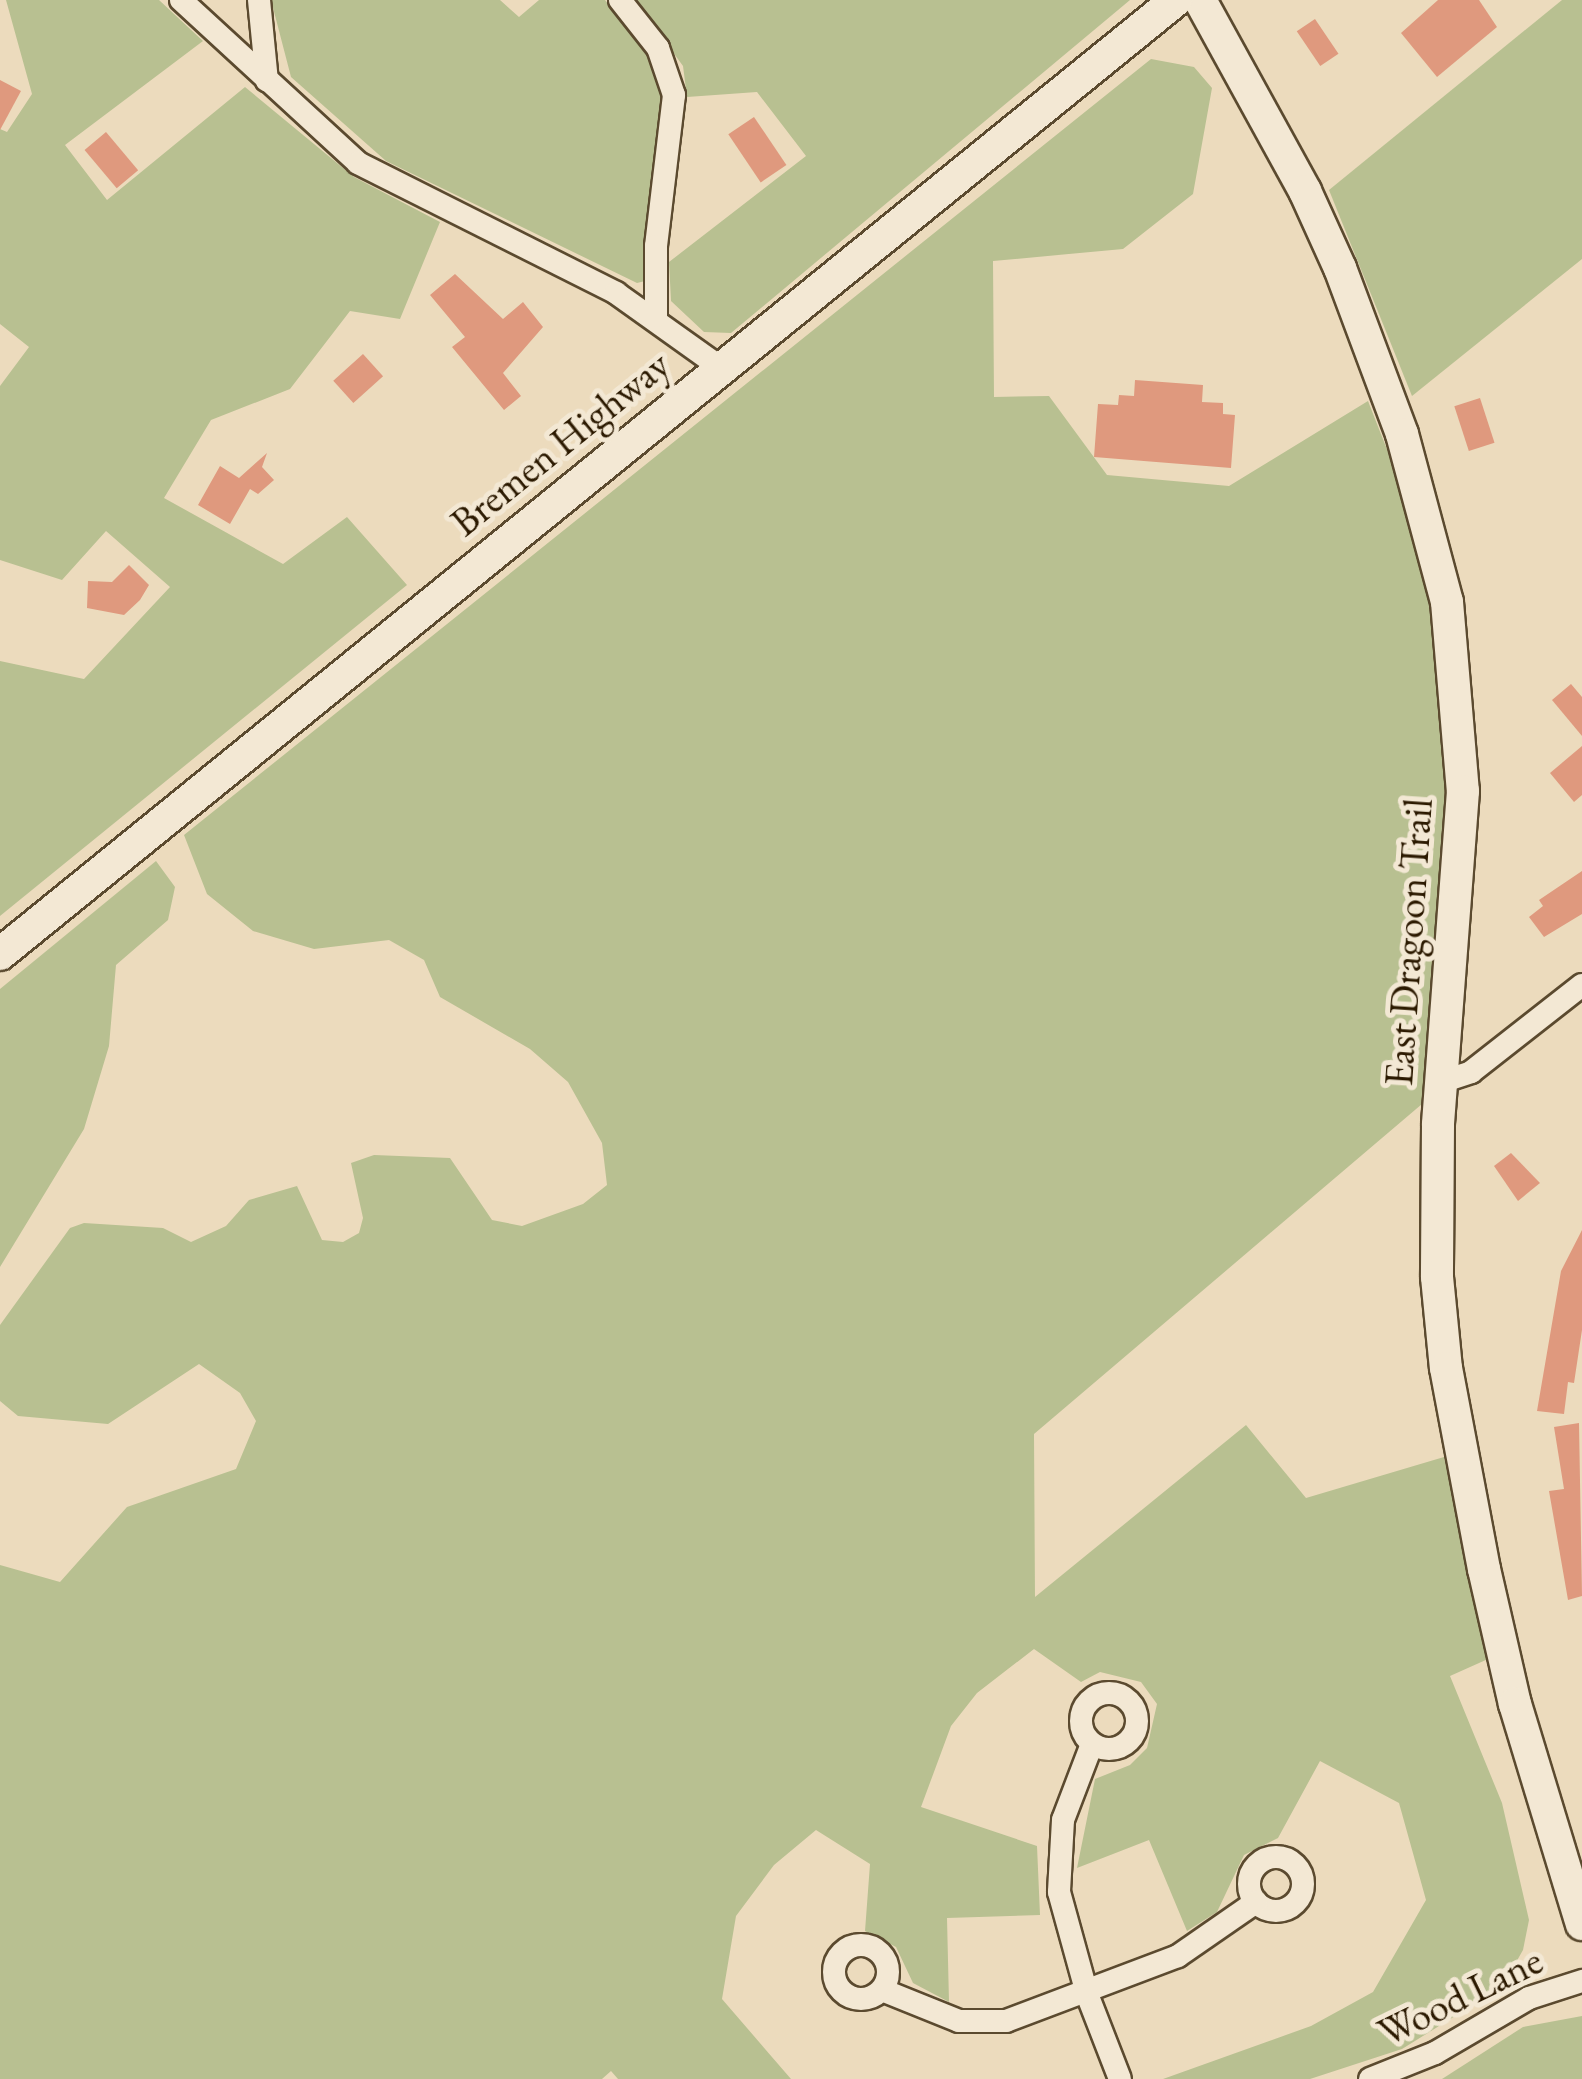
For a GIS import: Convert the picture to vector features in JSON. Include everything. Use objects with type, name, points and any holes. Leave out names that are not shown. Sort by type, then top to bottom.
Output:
[{"type":"street","points":[[181,0],[266,81],[375,173],[656,316],[721,368]]},
{"type":"street","points":[[259,0],[266,81]]},
{"type":"street","points":[[620,0],[658,48],[674,95],[656,246],[656,316]]},
{"type":"street","name":"Bremen Highway","points":[[0,954],[1176,0]]},
{"type":"street","name":"East Dragoon Trail","points":[[1200,0],[1306,191],[1340,268],[1435,542],[1455,650],[1463,751],[1441,1082],[1436,1278],[1451,1399],[1516,1704],[1582,1924]]},
{"type":"street","points":[[1441,1082],[1471,1072],[1582,986]]},
{"type":"street","points":[[1092,1744],[1072,1788],[1057,1859],[1067,1932],[1086,1994],[1120,2079]]},
{"type":"street","points":[[882,1990],[933,2014],[983,2023],[1086,1994],[1178,1956],[1256,1902]]},
{"type":"street","name":"Wood Lane","points":[[1370,2079],[1435,2053],[1529,1998],[1582,1981]]},
{"type":"green space","points":[[6,0],[159,0],[203,41],[65,145],[107,200],[245,87],[354,177],[440,222],[400,319],[350,311],[290,389],[211,420],[164,498],[283,564],[347,517],[407,585],[0,916],[0,661],[84,679],[170,587],[106,531],[62,580],[0,560],[0,386],[29,347],[0,324],[0,129],[7,132],[32,94]]},
{"type":"green space","points":[[271,0],[500,0],[519,17],[539,0],[605,0],[652,57],[668,96],[649,280],[637,283],[386,161],[291,77]]},
{"type":"green space","points":[[635,0],[1130,0],[731,333],[704,332],[671,301],[669,262],[806,156],[757,92],[687,97],[683,66]]},
{"type":"green space","points":[[1562,0],[1582,0],[1582,259],[1412,396],[1329,190]]},
{"type":"green space","points":[[1151,59],[1194,67],[1212,88],[1193,194],[1123,249],[993,261],[994,397],[1049,396],[1107,475],[1229,486],[1368,401],[1421,536],[1450,731],[1422,1104],[1034,1434],[1035,1597],[1246,1425],[1306,1498],[1444,1457],[1488,1659],[1450,1676],[1502,1803],[1529,1920],[1523,1950],[1502,1987],[1402,2049],[1310,2079],[1163,2079],[1311,2026],[1373,1992],[1426,1900],[1399,1803],[1320,1761],[1278,1838],[1244,1855],[1217,1912],[1187,1931],[1149,1840],[1077,1868],[1095,1779],[1130,1765],[1147,1748],[1157,1704],[1141,1682],[1100,1672],[1081,1682],[1034,1649],[977,1693],[951,1726],[921,1807],[1037,1846],[1040,1915],[947,1918],[949,2002],[913,1983],[896,1947],[865,1931],[870,1864],[816,1830],[774,1865],[736,1916],[722,1999],[791,2079],[618,2079],[611,2071],[602,2079],[0,2079],[0,1565],[60,1582],[127,1507],[236,1469],[256,1421],[240,1393],[199,1364],[108,1424],[18,1416],[0,1401],[0,1325],[70,1228],[84,1223],[163,1228],[191,1242],[226,1226],[249,1200],[297,1186],[322,1240],[343,1242],[359,1233],[363,1218],[351,1163],[374,1155],[450,1158],[492,1220],[522,1226],[583,1204],[607,1185],[602,1143],[568,1082],[530,1049],[440,997],[424,960],[389,940],[314,949],[253,931],[207,894],[184,835]]},
{"type":"green space","points":[[156,861],[175,887],[168,920],[116,965],[109,1046],[84,1129],[0,1267],[0,989]]},
{"type":"green space","points":[[1582,2016],[1582,2079],[1442,2079],[1523,2027]]},
{"type":"building","points":[[1438,0],[1479,0],[1497,27],[1437,77],[1401,33]]},
{"type":"building","points":[[1315,19],[1338,54],[1320,66],[1297,31]]},
{"type":"building","points":[[0,80],[21,91],[0,130]]},
{"type":"building","points":[[754,117],[786,165],[761,182],[728,134]]},
{"type":"building","points":[[106,132],[138,170],[117,188],[85,150]]},
{"type":"building","points":[[455,274],[503,319],[523,302],[543,327],[503,373],[521,396],[504,410],[452,347],[465,337],[430,295]]},
{"type":"building","points":[[363,354],[383,376],[353,403],[333,381]]},
{"type":"building","points":[[1135,380],[1203,385],[1202,402],[1223,403],[1223,414],[1235,415],[1231,468],[1094,457],[1098,404],[1118,405],[1119,395],[1134,396]]},
{"type":"building","points":[[1480,398],[1495,443],[1469,451],[1454,406]]},
{"type":"building","points":[[267,453],[262,467],[274,480],[258,494],[250,489],[230,524],[198,505],[220,466],[239,478]]},
{"type":"building","points":[[129,565],[149,585],[140,600],[124,615],[87,608],[88,581],[112,582]]},
{"type":"building","points":[[1571,684],[1582,697],[1582,736],[1552,700]]},
{"type":"building","points":[[1582,746],[1582,795],[1574,802],[1550,773]]},
{"type":"building","points":[[1582,871],[1582,914],[1544,937],[1529,917],[1543,906],[1539,900]]},
{"type":"building","points":[[1511,1153],[1540,1183],[1518,1201],[1494,1166]]},
{"type":"building","points":[[1582,1230],[1582,1330],[1574,1383],[1568,1382],[1564,1414],[1537,1411],[1561,1271]]},
{"type":"building","points":[[1579,1423],[1582,1596],[1568,1600],[1549,1491],[1564,1489],[1554,1427]]}]
